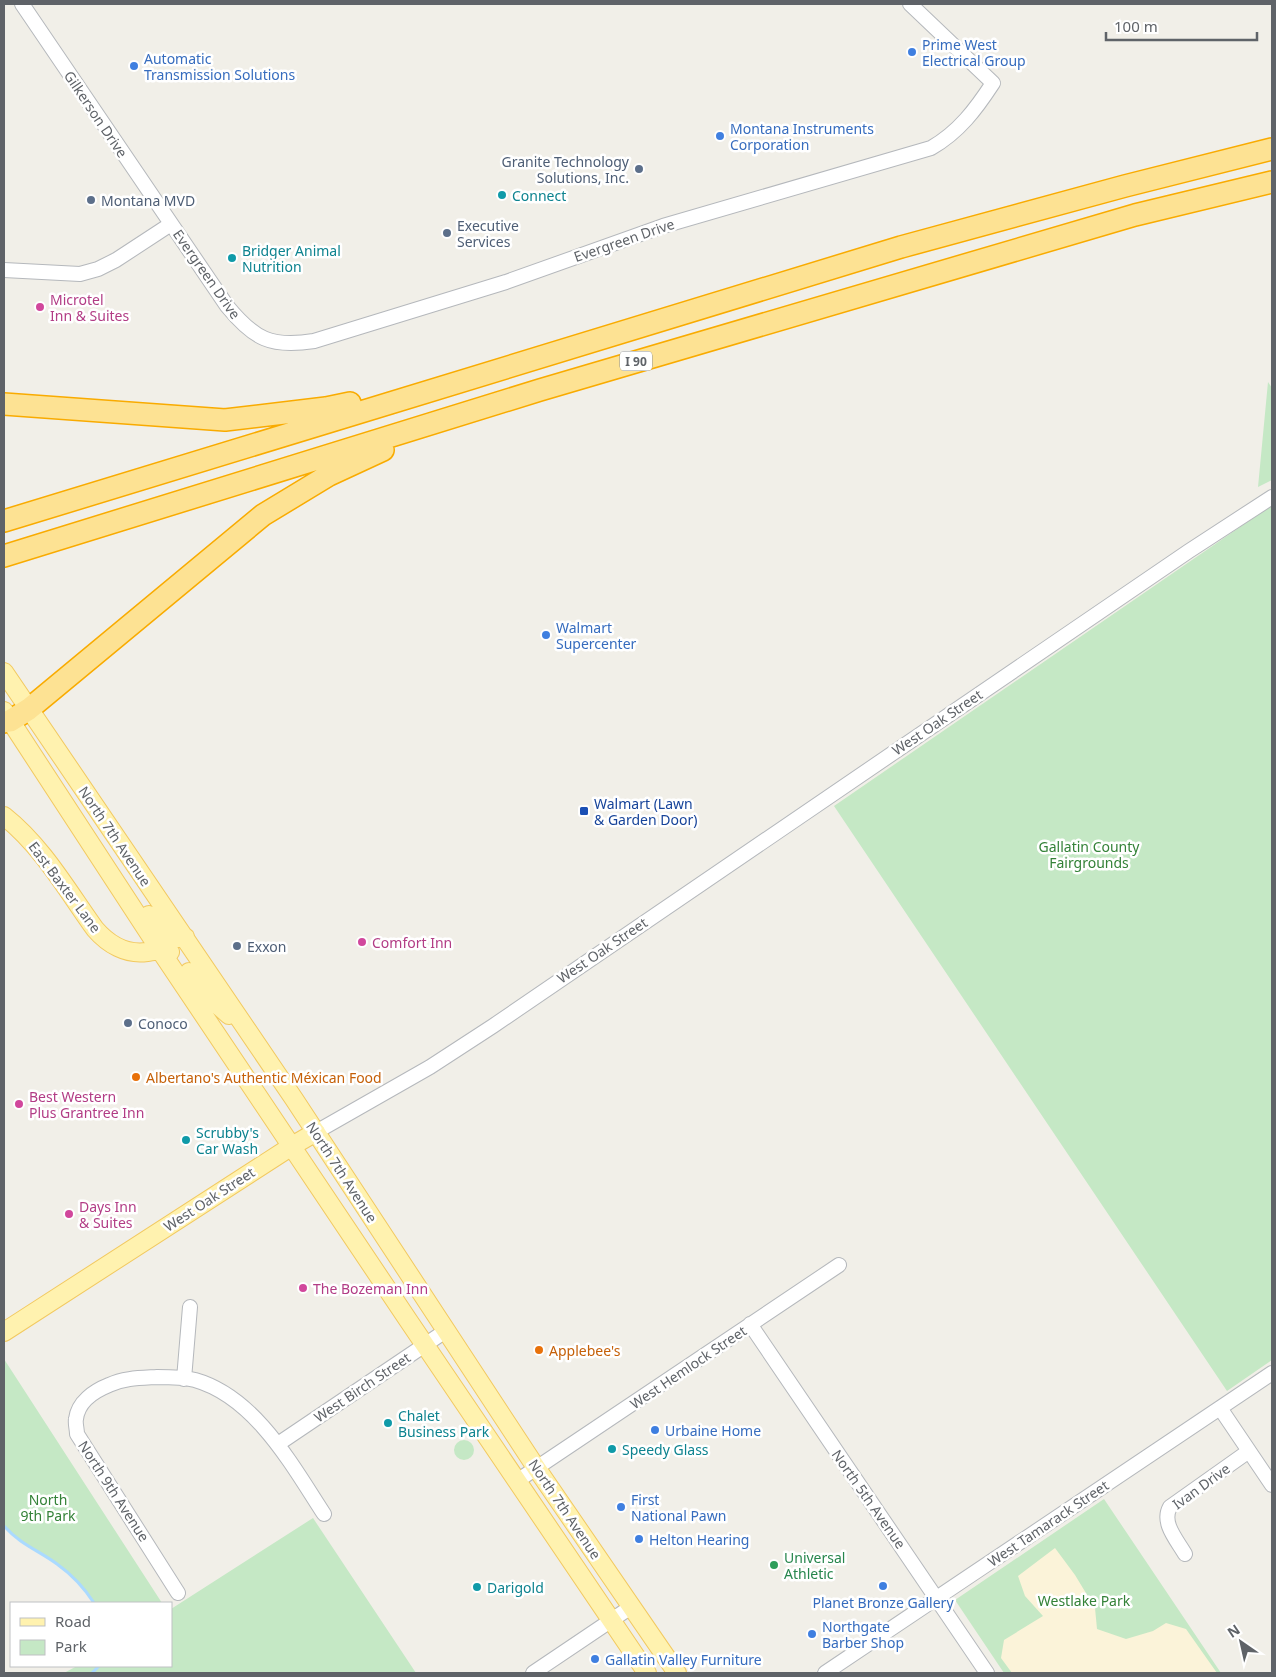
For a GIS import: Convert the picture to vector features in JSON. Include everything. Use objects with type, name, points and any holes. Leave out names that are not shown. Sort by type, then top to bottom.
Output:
[{"type":"highway","name":"I 90","points":[[4,522],[901,247],[1125,186],[1272,149]]},
{"type":"highway","name":"I 90","points":[[4,556],[540,390],[1135,215],[1272,182]]},
{"type":"highway","points":[[4,404],[225,420],[326,408],[516,365]]},
{"type":"highway","points":[[6,718],[29,709],[262,515],[328,475],[389,447],[540,390]]},
{"type":"main road","name":"North 7th Avenue","points":[[4,672],[316,1132],[537,1469],[677,1673]]},
{"type":"main road","name":"North 7th Avenue","points":[[6,718],[646,1673]]},
{"type":"main road","name":"East Baxter Lane","points":[[4,816],[19,828],[37,847],[95,930],[103,938],[124,950],[145,953],[160,950]]},
{"type":"main road","points":[[78,824],[111,858],[162,932],[173,938],[185,937]]},
{"type":"main road","points":[[160,950],[172,952],[178,957],[204,992],[250,1034]]},
{"type":"main road","name":"West Oak Street","points":[[4,1332],[316,1132]]},
{"type":"street","name":"Gilkerson Drive","points":[[22,4],[171,224]]},
{"type":"street","name":"Evergreen Drive","points":[[171,224],[227,306],[250,331],[273,342],[285,344],[297,344],[323,339],[488,288],[663,226],[912,154],[938,144],[960,127],[977,107],[993,83],[910,4]]},
{"type":"street","points":[[4,270],[80,274],[98,269],[116,260],[171,224]]},
{"type":"street","name":"West Oak Street","points":[[316,1132],[430,1066],[493,1026],[1189,550],[1272,497]]},
{"type":"street","name":"West Hemlock Street","points":[[517,1481],[838,1265]]},
{"type":"street","points":[[184,1378],[190,1307]]},
{"type":"street","name":"North 5th Avenue","points":[[750,1324],[987,1673]]},
{"type":"street","name":"West Birch Street","points":[[278,1444],[447,1330]]},
{"type":"street","name":"West Tamarack Street","points":[[825,1673],[1272,1373]]},
{"type":"street","name":"North 9th Avenue","points":[[178,1592],[77,1434],[76,1418],[83,1400],[107,1386],[126,1379],[184,1378],[195,1380],[225,1393],[256,1419],[278,1444],[324,1514]]},
{"type":"street","points":[[1220,1408],[1272,1485]]},
{"type":"street","name":"Ivan Drive","points":[[1186,1554],[1168,1524],[1166,1518],[1170,1507],[1249,1451]]},
{"type":"street","points":[[533,1673],[631,1606]]},
{"type":"green space","points":[[1268,382],[1272,388],[1272,480],[1258,487]]},
{"type":"green space","name":"Gallatin County Fairgrounds","points":[[1272,505],[1272,1360],[1227,1391],[834,806]]},
{"type":"green space","name":"North 9th Park","points":[[4,1359],[161,1602],[93,1602],[67,1572],[10,1533],[4,1526]]},
{"type":"green space","points":[[464,1440],[471,1443],[474,1450],[471,1457],[464,1460],[457,1457],[454,1450],[457,1443]]},
{"type":"green space","name":"Westlake Park","points":[[1104,1499],[1221,1673],[1004,1673],[955,1600]]},
{"type":"green space","points":[[313,1518],[416,1673],[64,1673],[75,1667],[172,1667],[172,1608]]},
{"type":"sand","points":[[1055,1548],[1075,1575],[1095,1608],[1097,1629],[1126,1639],[1153,1631],[1166,1623],[1186,1629],[1217,1673],[1012,1673],[1001,1658],[1004,1640],[1043,1616],[1025,1596],[1018,1576]]},
{"type":"waterway","points":[[4,1526],[10,1533],[67,1572],[93,1602]]},
{"type":"waterway","points":[[92,1673],[98,1667]]},
{"type":"place","name":"Prime West Electrical Group","points":[[912,52]]},
{"type":"place","name":"Automatic Transmission Solutions","points":[[134,66]]},
{"type":"place","name":"Montana Instruments Corporation","points":[[720,136]]},
{"type":"place","name":"Granite Technology Solutions, Inc.","points":[[639,169]]},
{"type":"place","name":"Connect","points":[[502,195]]},
{"type":"place","name":"Montana MVD","points":[[91,200]]},
{"type":"place","name":"Executive Services","points":[[447,233]]},
{"type":"place","name":"Bridger Animal Nutrition","points":[[232,258]]},
{"type":"place","name":"Microtel Inn & Suites","points":[[40,307]]},
{"type":"place","name":"Walmart Supercenter","points":[[546,635]]},
{"type":"place","name":"Walmart (Lawn & Garden Door)","points":[[584,811]]},
{"type":"place","name":"Comfort Inn","points":[[362,942]]},
{"type":"place","name":"Exxon","points":[[237,946]]},
{"type":"place","name":"Conoco","points":[[128,1023]]},
{"type":"place","name":"Albertano's Authentic Méxican Food","points":[[136,1077]]},
{"type":"place","name":"Best Western Plus Grantree Inn","points":[[19,1104]]},
{"type":"place","name":"Scrubby's Car Wash","points":[[186,1140]]},
{"type":"place","name":"Days Inn & Suites","points":[[69,1214]]},
{"type":"place","name":"The Bozeman Inn","points":[[303,1288]]},
{"type":"place","name":"Applebee's","points":[[539,1350]]},
{"type":"place","name":"Chalet Business Park","points":[[388,1423]]},
{"type":"place","name":"Urbaine Home","points":[[655,1430]]},
{"type":"place","name":"Speedy Glass","points":[[612,1449]]},
{"type":"place","name":"First National Pawn","points":[[621,1507]]},
{"type":"place","name":"Helton Hearing","points":[[639,1539]]},
{"type":"place","name":"Universal Athletic","points":[[774,1565]]},
{"type":"place","name":"Planet Bronze Gallery","points":[[883,1586]]},
{"type":"place","name":"Darigold","points":[[477,1587]]},
{"type":"place","name":"Northgate Barber Shop","points":[[812,1634]]},
{"type":"place","name":"Gallatin Valley Furniture","points":[[595,1659]]}]
